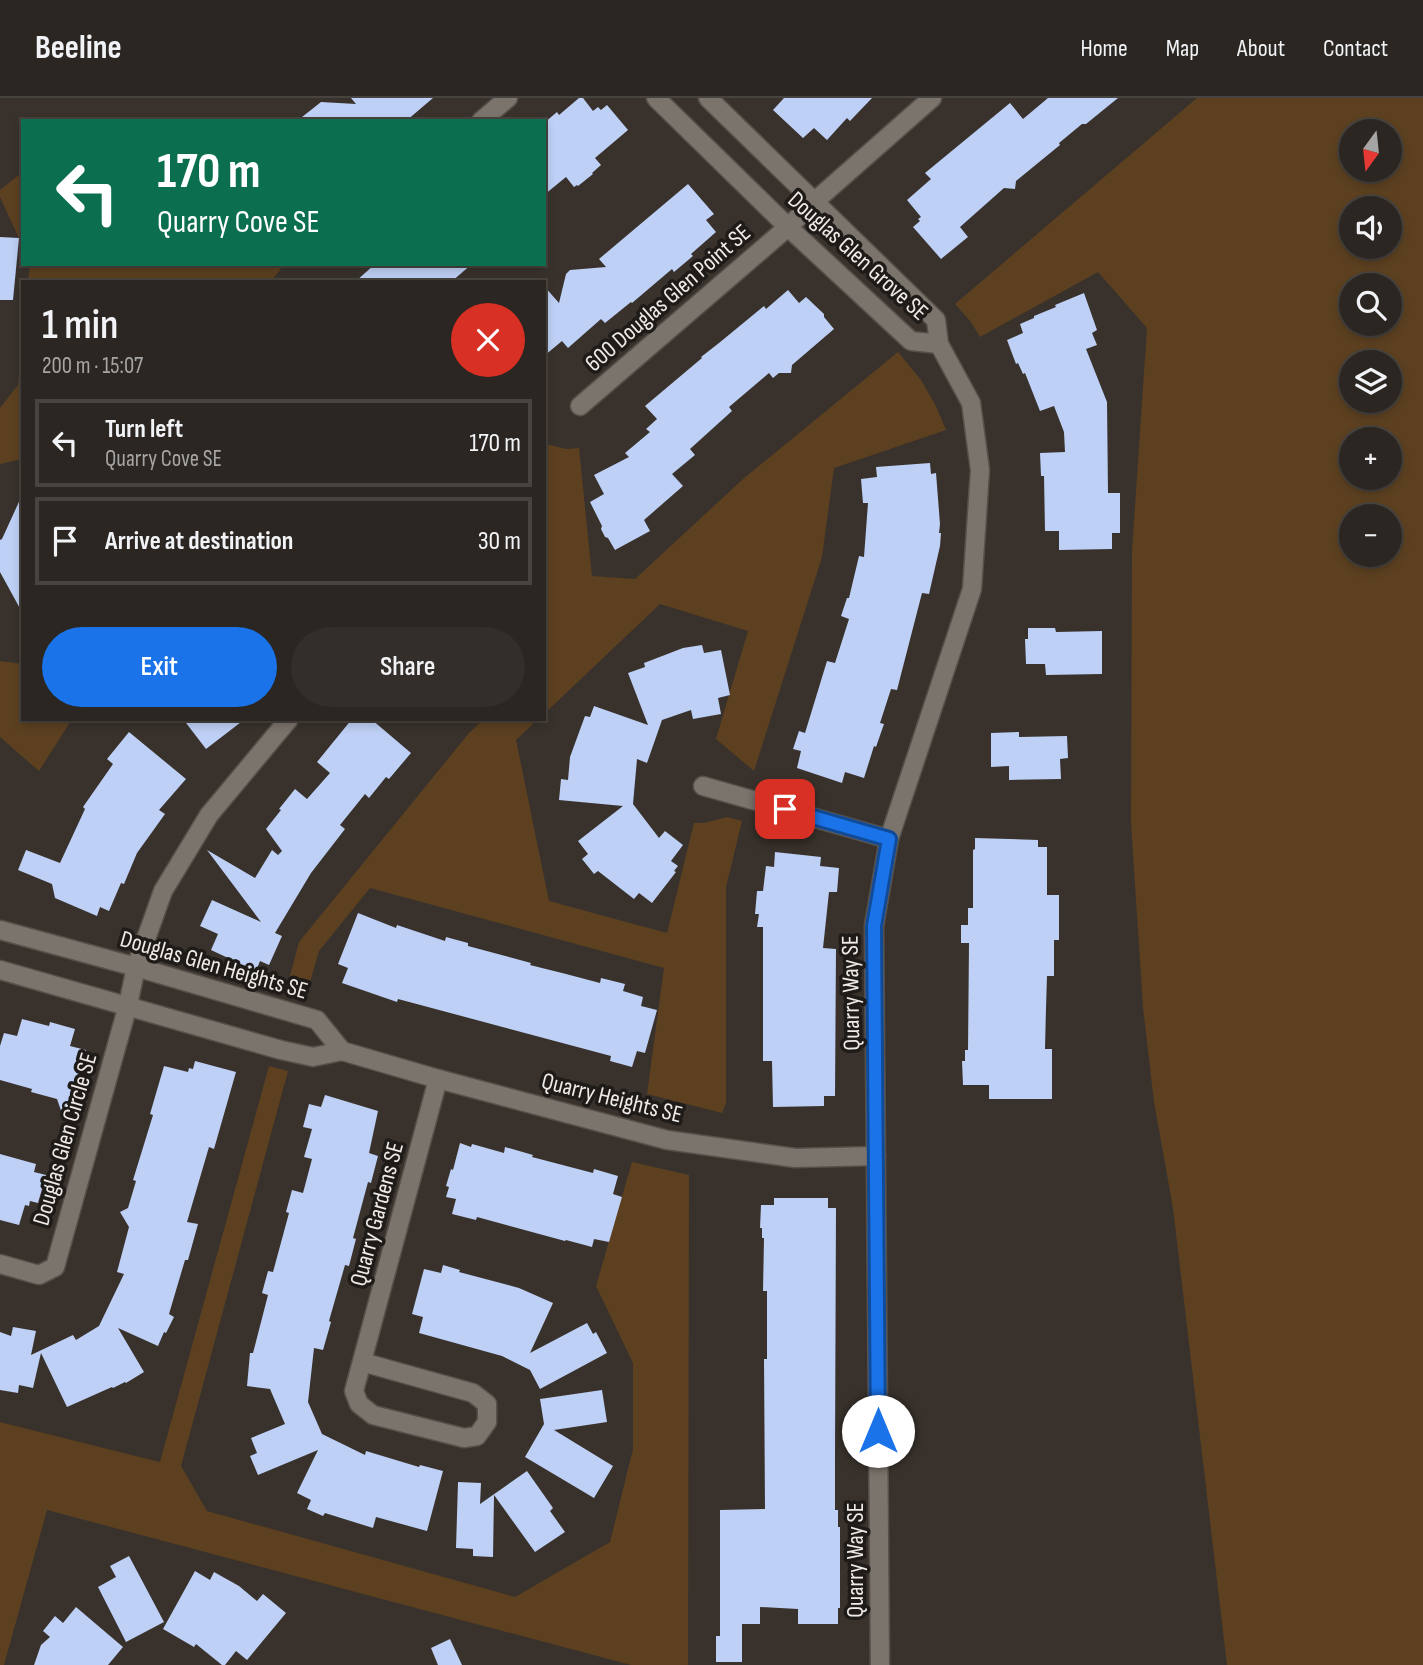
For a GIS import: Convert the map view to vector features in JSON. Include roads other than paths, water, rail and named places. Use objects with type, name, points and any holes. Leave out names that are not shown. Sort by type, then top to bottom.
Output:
[{"type":"street","points":[[483,119],[508,98]]},
{"type":"street","name":"Douglas Glen Grove SE","points":[[656,98],[788,227],[911,341],[939,344],[936,320],[708,98]]},
{"type":"street","name":"600 Douglas Glen Point SE","points":[[580,406],[788,227],[932,98]]},
{"type":"street","name":"Quarry Way SE","points":[[880,1665],[874,926],[889,839],[972,589],[981,470],[971,403],[939,344]]},
{"type":"street","name":"Douglas Glen Circle SE","points":[[0,1264],[39,1275],[55,1267],[128,1005],[136,967],[163,891],[209,816],[287,721]]},
{"type":"street","points":[[703,786],[889,839]]},
{"type":"street","name":"Douglas Glen Heights SE","points":[[0,930],[317,1020],[342,1051]]},
{"type":"street","points":[[0,970],[281,1050],[313,1057],[342,1051]]},
{"type":"street","name":"Quarry Heights SE","points":[[342,1051],[667,1140],[795,1158],[876,1156]]},
{"type":"street","name":"Quarry Gardens SE","points":[[362,1362],[473,1393],[487,1404],[487,1422],[477,1436],[464,1438],[373,1415],[359,1404],[354,1391],[438,1079]]}]
